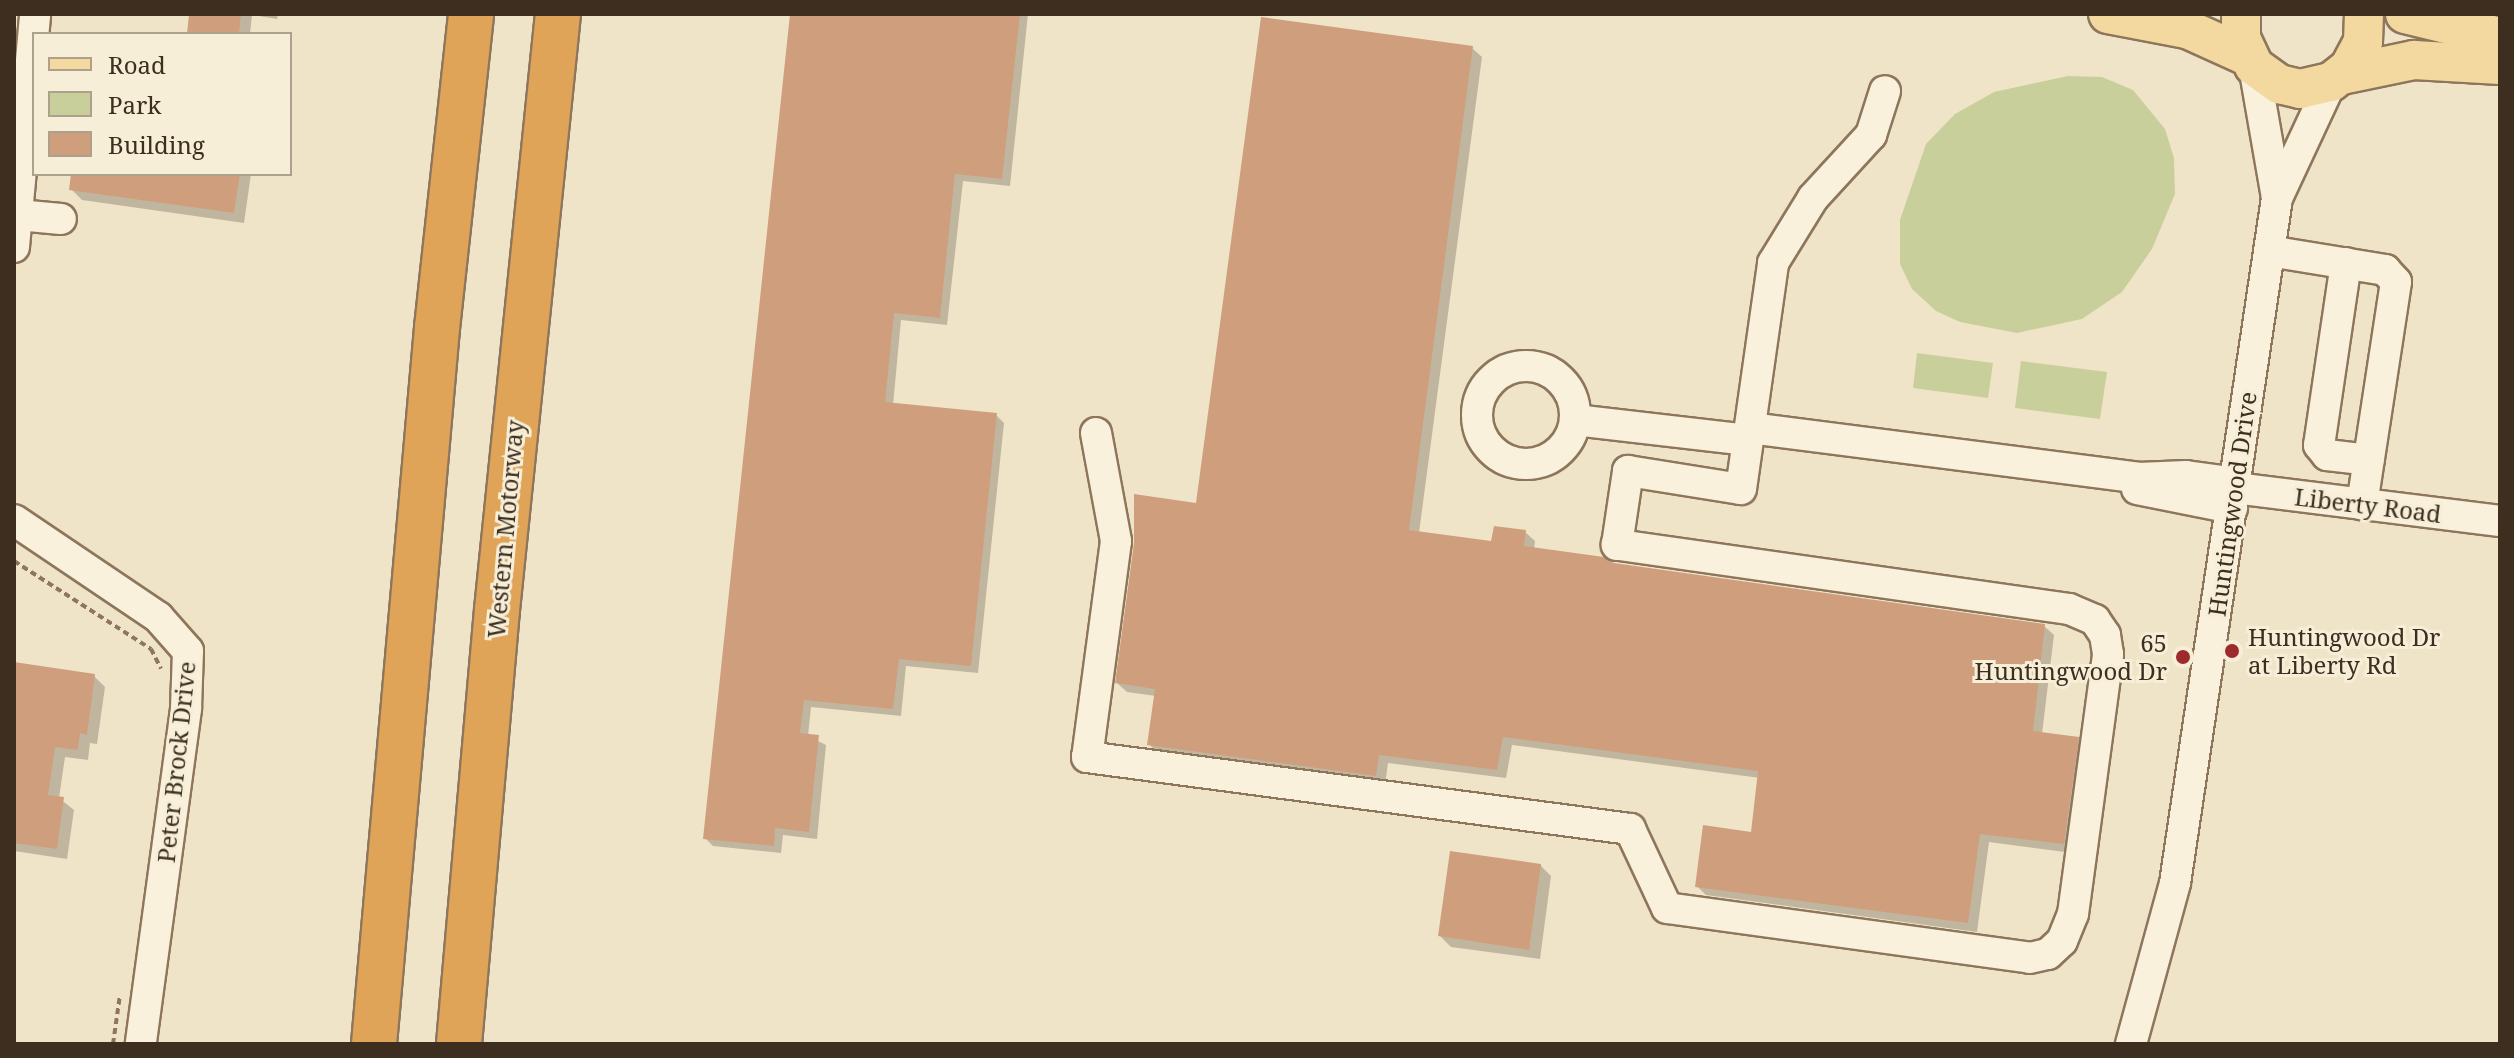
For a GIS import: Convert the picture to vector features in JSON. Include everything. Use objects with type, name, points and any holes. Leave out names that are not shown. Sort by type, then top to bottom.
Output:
[{"type":"highway","points":[[374,1044],[434,359],[471,14]]},
{"type":"highway","name":"Western Motorway","points":[[459,1044],[499,579],[558,14]]},
{"type":"main road","points":[[2108,14],[2187,29],[2250,61],[2289,88],[2414,60],[2500,65]]},
{"type":"main road","points":[[2241,14],[2250,61]]},
{"type":"main road","points":[[2336,78],[2360,51],[2364,14]]},
{"type":"main road","points":[[2405,14],[2500,37]]},
{"type":"street","points":[[14,247],[18,215],[18,154],[32,39]]},
{"type":"street","name":"Huntingwood Drive","points":[[2250,61],[2277,198]]},
{"type":"street","name":"Huntingwood Drive","points":[[2131,1044],[2175,883],[2277,198],[2336,78]]},
{"type":"street","points":[[1096,433],[1116,541],[1087,757],[1630,829],[1667,908],[2030,958],[2048,954],[2062,941],[2073,914],[2108,654],[2100,627],[2087,614],[1617,545],[1628,471],[1741,489],[1773,263],[1805,208],[1871,135],[1885,91]]},
{"type":"street","points":[[18,215],[61,219]]},
{"type":"street","points":[[2269,251],[2385,270],[2396,282],[2362,504]]},
{"type":"street","points":[[2346,263],[2319,445],[2327,455],[2369,460]]},
{"type":"street","name":"Liberty Road","points":[[1575,420],[2138,478],[2186,476],[2234,493],[2362,504],[2500,521]]},
{"type":"street","name":"Peter Brock Drive","points":[[14,520],[158,617],[188,651],[186,709],[141,1044]]},
{"type":"path","points":[[14,561],[151,649],[161,680]]},
{"type":"path","points":[[113,1044],[121,983]]},
{"type":"green space","points":[[2068,76],[2102,77],[2133,90],[2165,129],[2174,158],[2175,194],[2152,249],[2122,292],[2082,319],[2017,333],[1960,322],[1936,311],[1912,289],[1900,264],[1900,220],[1926,144],[1955,114],[1994,92]]},
{"type":"green space","points":[[1917,353],[1993,363],[1988,398],[1913,388]]},
{"type":"green space","points":[[2021,361],[2107,372],[2100,419],[2015,408]]},
{"type":"building","points":[[189,14],[241,14],[239,32],[187,32]]},
{"type":"building","points":[[790,14],[1020,14],[1002,179],[955,174],[940,318],[894,313],[885,402],[997,413],[971,666],[899,659],[893,709],[804,700],[800,733],[819,735],[809,832],[775,828],[774,846],[703,839]]},
{"type":"building","points":[[1261,17],[1473,46],[1409,530],[1491,541],[1494,526],[1526,530],[1524,546],[1604,557],[1614,563],[2045,624],[2033,731],[2079,737],[2064,844],[1980,834],[1968,923],[1695,887],[1703,825],[1751,832],[1758,771],[1503,737],[1497,770],[1379,755],[1376,776],[1147,745],[1155,689],[1115,683],[1134,543],[1134,494],[1196,503]]},
{"type":"building","points":[[71,176],[240,176],[234,213],[69,190]]},
{"type":"building","points":[[14,662],[95,674],[87,735],[80,733],[78,750],[55,747],[48,795],[64,797],[57,849],[14,843]]},
{"type":"building","points":[[1450,851],[1541,864],[1529,950],[1438,936]]},
{"type":"place","name":"Huntingwood Dr at Liberty Rd","points":[[2232,651]]},
{"type":"place","name":"65 Huntingwood Dr","points":[[2183,657]]}]
